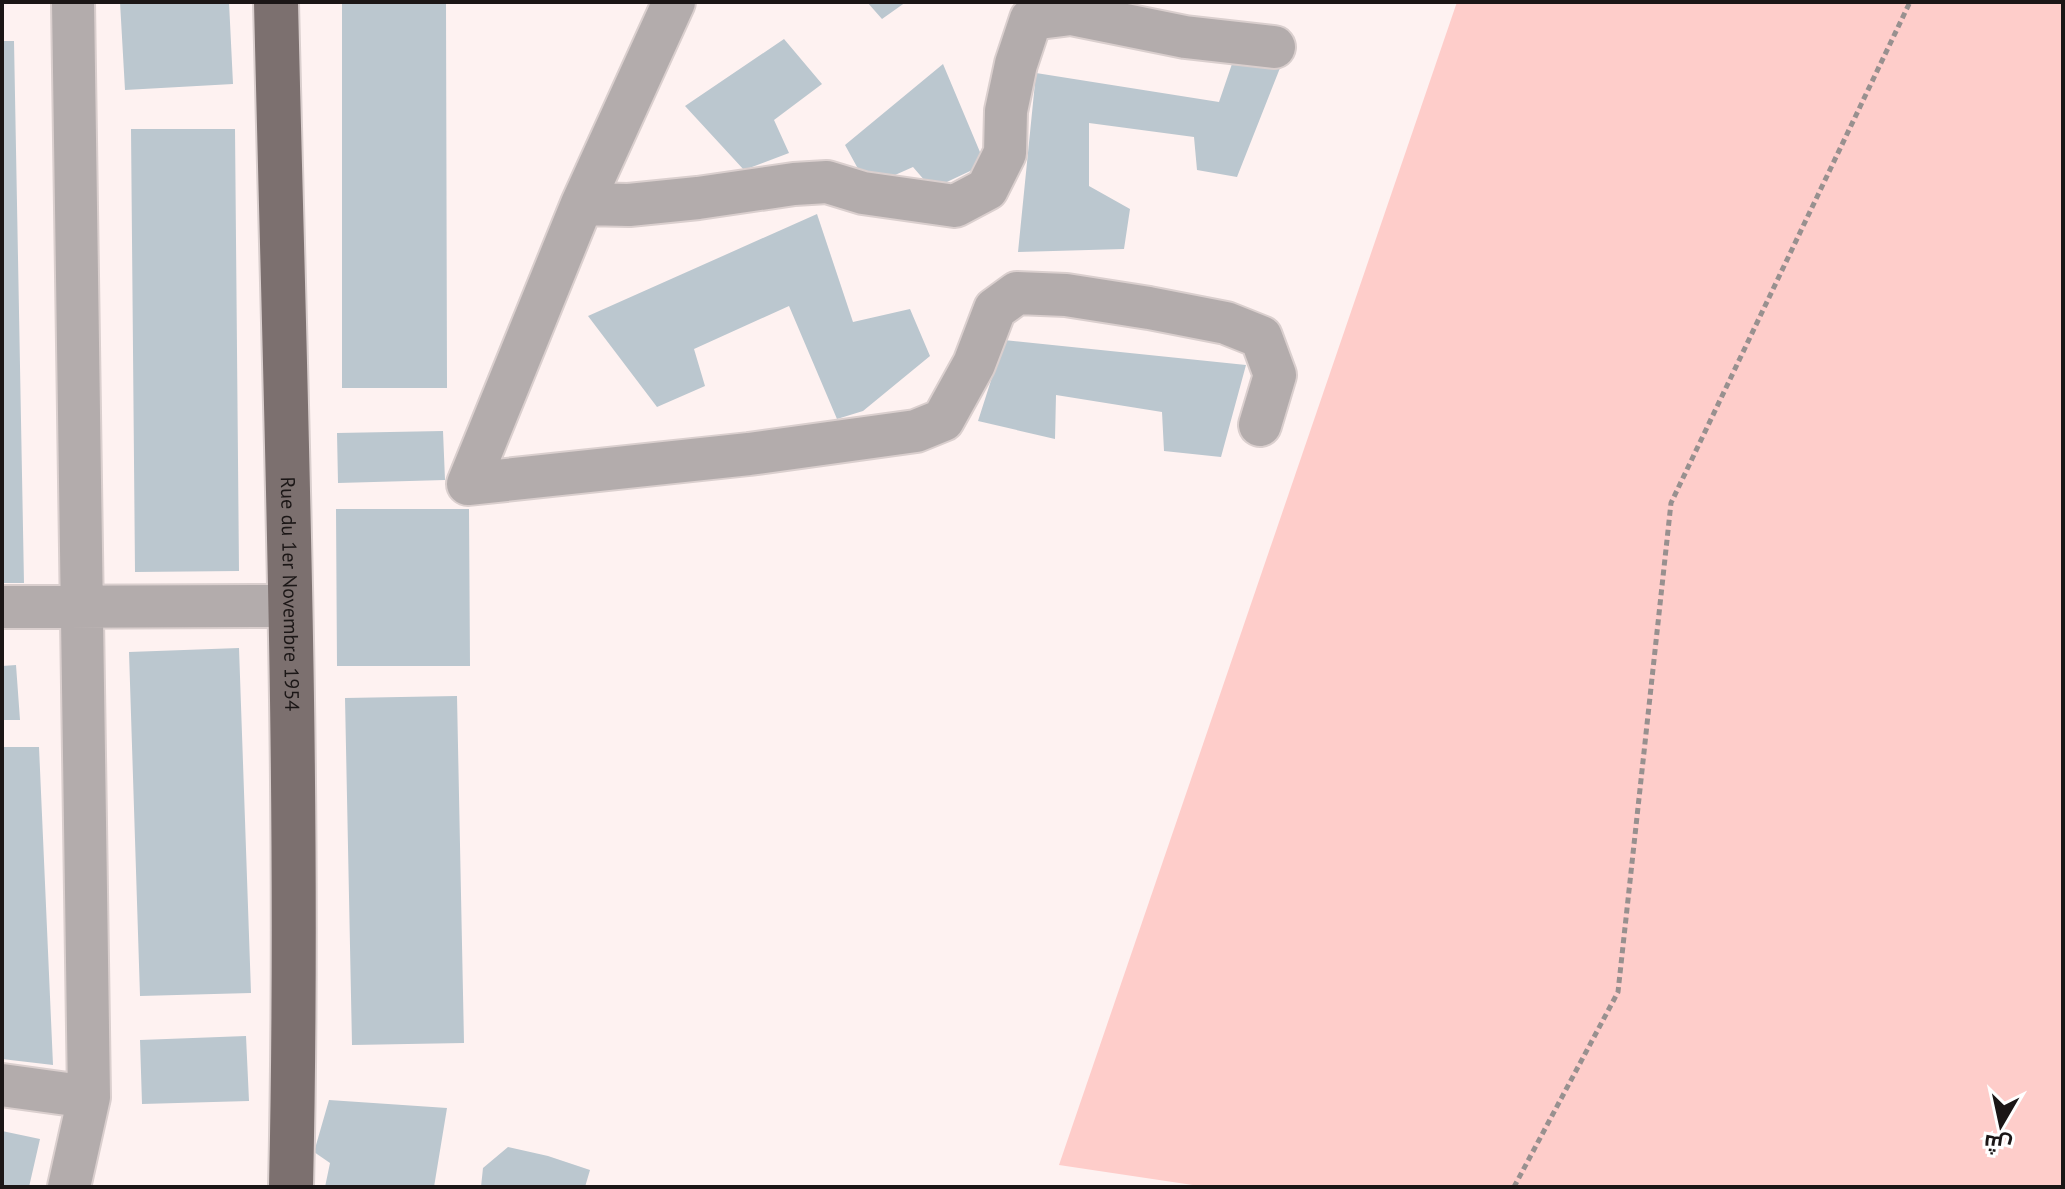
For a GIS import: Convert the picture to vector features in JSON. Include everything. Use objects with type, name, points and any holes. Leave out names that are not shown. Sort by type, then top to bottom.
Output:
[{"type":"main road","name":"Rue du 1er Novembre 1954","points":[[276,2],[289,606],[293,1070],[291,1187]]},
{"type":"street","points":[[69,1187],[89,1097],[73,2]]},
{"type":"street","points":[[674,2],[582,204],[468,484],[735,456],[916,431],[943,420],[974,364],[995,309],[1017,293],[1066,295],[1149,308],[1226,323],[1261,337],[1275,375],[1260,425]]},
{"type":"street","points":[[582,204],[629,205],[827,182],[863,193],[955,206],[987,189],[1005,153],[1006,111],[1016,64],[1031,19],[1071,14],[1185,37],[1274,47]]},
{"type":"street","points":[[2,607],[289,606]]},
{"type":"street","points":[[2,1085],[89,1097]]},
{"type":"path","points":[[1514,1187],[1618,992],[1671,503],[1910,2]]},
{"type":"shaded area","points":[[1457,2],[2063,2],[2063,1187],[1206,1187],[1059,1165]]},
{"type":"building","points":[[120,2],[229,2],[233,84],[125,90]]},
{"type":"building","points":[[342,2],[446,2],[447,388],[342,388]]},
{"type":"building","points":[[867,2],[906,2],[882,19]]},
{"type":"building","points":[[784,39],[822,84],[774,120],[789,153],[744,170],[685,106]]},
{"type":"building","points":[[2,41],[14,41],[24,583],[2,583]]},
{"type":"building","points":[[1234,58],[1280,68],[1237,177],[1197,170],[1194,137],[1089,123],[1089,186],[1130,209],[1124,249],[1018,252],[1036,73],[1219,102]]},
{"type":"building","points":[[943,64],[985,164],[932,189],[913,167],[868,187],[845,145]]},
{"type":"building","points":[[131,129],[235,129],[239,571],[135,572]]},
{"type":"building","points":[[817,214],[853,322],[910,309],[930,356],[863,411],[837,419],[789,306],[694,349],[705,386],[657,407],[588,316]]},
{"type":"building","points":[[1004,340],[1246,365],[1221,457],[1164,451],[1162,412],[1056,395],[1055,439],[978,421]]},
{"type":"building","points":[[443,431],[445,480],[338,483],[337,433]]},
{"type":"building","points":[[336,509],[469,509],[470,666],[337,666]]},
{"type":"building","points":[[239,648],[251,993],[140,996],[129,652]]},
{"type":"building","points":[[16,665],[20,720],[2,720],[2,666]]},
{"type":"building","points":[[457,696],[464,1043],[352,1045],[345,698]]},
{"type":"building","points":[[2,747],[39,747],[53,1065],[2,1059]]},
{"type":"building","points":[[246,1036],[249,1101],[142,1104],[140,1040]]},
{"type":"building","points":[[329,1100],[447,1108],[434,1187],[325,1187],[330,1163],[314,1152]]},
{"type":"building","points":[[2,1131],[40,1139],[29,1187],[2,1187]]},
{"type":"building","points":[[508,1147],[590,1170],[585,1187],[481,1187],[483,1168]]}]
